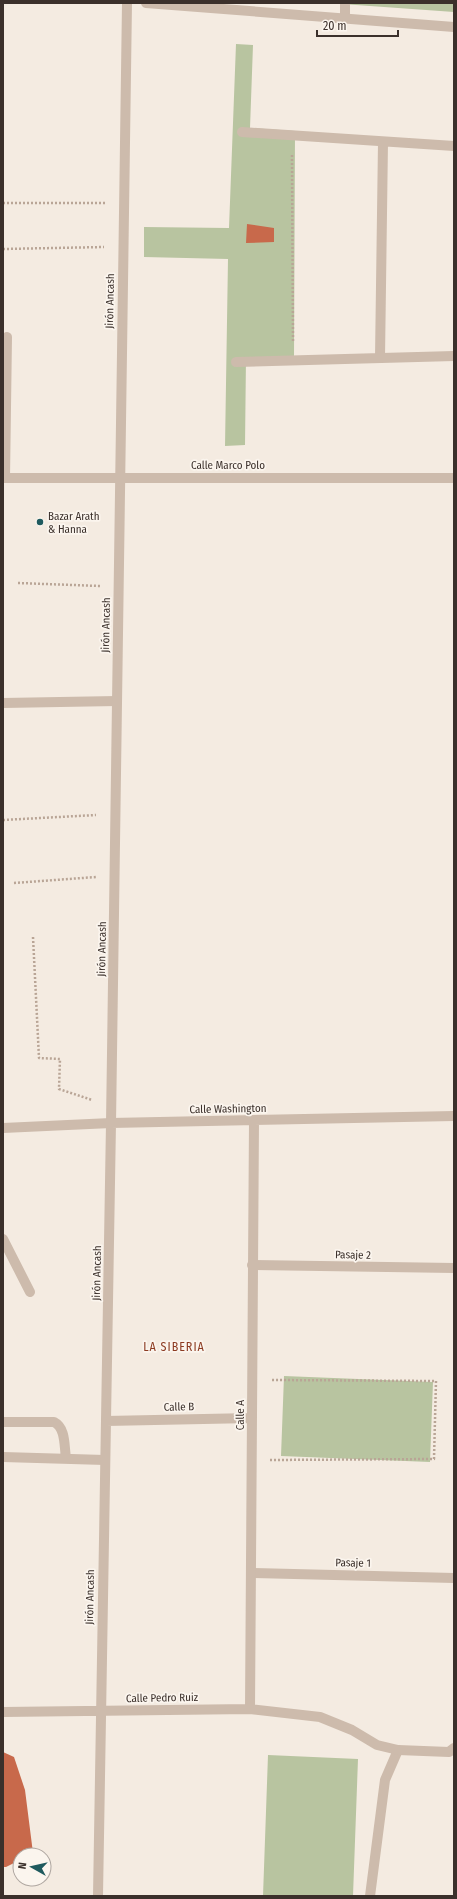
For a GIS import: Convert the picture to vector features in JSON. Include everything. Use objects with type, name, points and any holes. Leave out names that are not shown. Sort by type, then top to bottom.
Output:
[{"type":"street","name":"Jirón Ancash","points":[[98,1896],[115,876],[127,3]]},
{"type":"street","points":[[146,3],[454,27]]},
{"type":"street","points":[[345,3],[345,18]]},
{"type":"street","points":[[242,132],[454,146]]},
{"type":"street","points":[[380,358],[383,142]]},
{"type":"street","points":[[4,478],[7,337]]},
{"type":"street","points":[[236,362],[454,356]]},
{"type":"street","name":"Calle Marco Polo","points":[[4,478],[454,478]]},
{"type":"street","points":[[3,703],[117,701]]},
{"type":"street","name":"Calle Washington","points":[[3,1128],[111,1123],[454,1116]]},
{"type":"street","name":"Calle A","points":[[250,1709],[254,1121]]},
{"type":"street","points":[[3,1239],[30,1292]]},
{"type":"street","name":"Pasaje 2","points":[[252,1266],[454,1268]]},
{"type":"street","name":"Calle B","points":[[106,1420],[252,1418]]},
{"type":"street","points":[[3,1422],[54,1422],[60,1425],[66,1458]]},
{"type":"street","points":[[3,1457],[105,1460]]},
{"type":"street","name":"Pasaje 1","points":[[251,1573],[454,1578]]},
{"type":"street","name":"Calle Pedro Ruiz","points":[[3,1712],[250,1709],[320,1717],[352,1730],[377,1745],[398,1750],[449,1752],[454,1748]]},
{"type":"street","points":[[370,1896],[385,1780],[398,1750]]},
{"type":"path","points":[[292,136],[293,360]]},
{"type":"path","points":[[3,203],[124,203]]},
{"type":"path","points":[[3,249],[123,246]]},
{"type":"path","points":[[18,584],[119,587]]},
{"type":"path","points":[[3,820],[115,814]]},
{"type":"path","points":[[14,883],[115,876]]},
{"type":"path","points":[[34,937],[39,1058],[60,1059],[59,1089],[111,1107]]},
{"type":"path","points":[[252,1380],[436,1381],[434,1460],[252,1460]]},
{"type":"green space","points":[[454,3],[454,12],[342,4]]},
{"type":"green space","points":[[236,44],[253,45],[250,128],[295,131],[294,357],[246,357],[245,445],[225,446],[228,259],[144,257],[144,227],[229,228]]},
{"type":"green space","points":[[284,1376],[433,1382],[430,1462],[281,1456]]},
{"type":"green space","points":[[268,1755],[358,1759],[353,1896],[263,1896]]},
{"type":"building","points":[[247,224],[274,228],[274,242],[246,243]]},
{"type":"building","points":[[3,1752],[14,1757],[25,1790],[32,1847],[12,1847],[12,1864],[3,1867]]},
{"type":"place","name":"Bazar Arath & Hanna","points":[[40,522]]},
{"type":"district","name":"LA SIBERIA","points":[[174,1347]]}]
